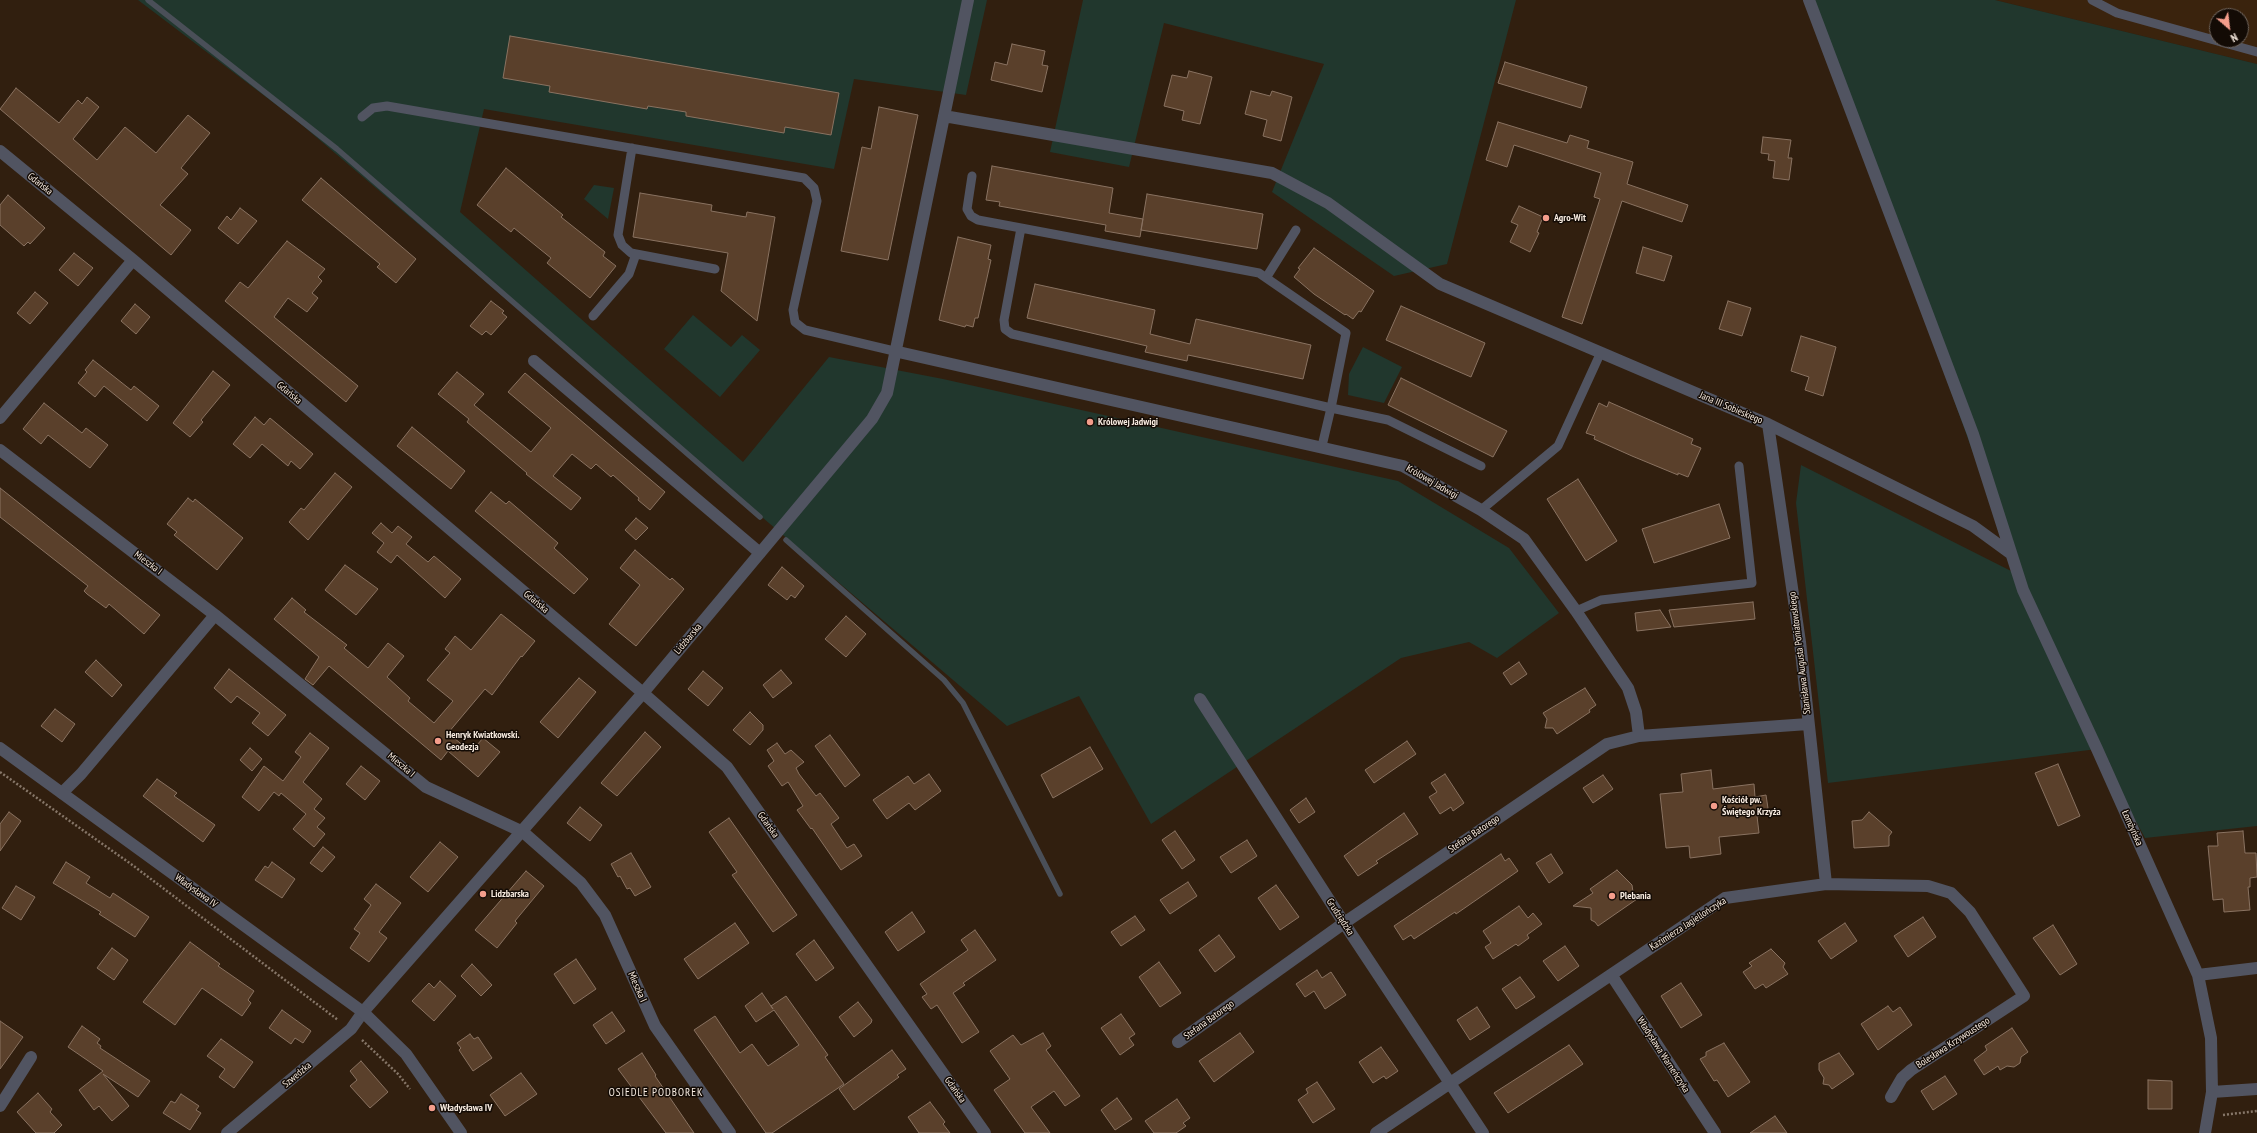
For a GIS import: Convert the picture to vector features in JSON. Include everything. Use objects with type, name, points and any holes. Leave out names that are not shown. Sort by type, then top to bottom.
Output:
[{"type":"street","name":"Lidzbarska","points":[[363,1012],[523,832],[643,693],[872,419],[886,393],[968,0]]},
{"type":"street","name":"Łomżyńska","points":[[1809,0],[1973,434],[2003,534],[2023,590],[2097,749],[2198,975],[2211,1038],[2212,1092],[2205,1133]]},
{"type":"street","name":"Jana III Sobieskiego","points":[[944,116],[1272,173],[1328,203],[1440,284],[1768,424],[1973,526],[2010,553]]},
{"type":"street","name":"Gdańska","points":[[0,151],[133,260],[643,693],[727,767],[985,1133]]},
{"type":"street","points":[[0,418],[133,260]]},
{"type":"street","name":"Królowej Jadwigi","points":[[894,351],[1322,446],[1403,466],[1480,510],[1524,539],[1576,611],[1628,688],[1636,712],[1639,736]]},
{"type":"street","points":[[534,360],[760,553]]},
{"type":"street","name":"Stanisława Augusta Poniatowskiego","points":[[1768,424],[1800,642],[1826,884]]},
{"type":"street","name":"Mieszka I","points":[[0,450],[215,615],[426,787],[523,832],[581,883],[605,915],[655,1026],[730,1133]]},
{"type":"street","points":[[62,793],[81,774],[215,615]]},
{"type":"street","name":"Grudziądzka","points":[[1200,699],[1344,923],[1483,1133]]},
{"type":"street","name":"Stefana Batorego","points":[[1178,1042],[1344,923],[1607,744],[1639,736],[1808,724]]},
{"type":"street","name":"Władysława IV","points":[[0,748],[363,1012],[406,1054],[461,1133]]},
{"type":"street","name":"Kazimierza Jagiellończyka","points":[[1376,1133],[1612,976],[1725,898],[1826,884],[1928,886],[1950,893],[1970,912],[2024,996]]},
{"type":"street","points":[[2198,975],[2257,968]]},
{"type":"street","name":"Władysława Warneńczyka","points":[[1612,976],[1715,1133]]},
{"type":"street","name":"Bolesława Krzywoustego","points":[[1891,1098],[1902,1078],[1911,1070],[2024,996]]},
{"type":"street","name":"Szwedzka","points":[[227,1133],[350,1029],[363,1012]]},
{"type":"street","points":[[0,1106],[32,1057]]},
{"type":"street","points":[[2212,1092],[2257,1089]]},
{"type":"lane","points":[[2092,0],[2117,13],[2257,52]]},
{"type":"lane","points":[[362,117],[373,108],[387,106],[804,178],[814,188],[817,201],[793,310],[795,322],[805,330],[894,351]]},
{"type":"lane","points":[[632,148],[618,235],[622,245],[630,253],[715,269]]},
{"type":"lane","points":[[972,176],[967,209],[971,216],[978,220],[1259,273],[1346,333],[1332,408],[1322,446]]},
{"type":"lane","points":[[1021,228],[1004,320],[1005,329],[1012,334],[1388,420],[1481,466]]},
{"type":"lane","points":[[1266,278],[1296,230]]},
{"type":"lane","points":[[592,316],[629,274],[636,254]]},
{"type":"lane","points":[[1480,510],[1558,446],[1601,352]]},
{"type":"lane","points":[[1576,611],[1601,600],[1752,583],[1739,466]]},
{"type":"path","points":[[0,772],[131,864],[350,1029],[398,1074],[412,1092]]},
{"type":"path","points":[[2218,1116],[2257,1111]]},
{"type":"shaded area","points":[[1995,0],[2257,0],[2257,64]]},
{"type":"green space","points":[[138,0],[987,0],[966,95],[854,79],[834,169],[484,109],[460,212],[743,462],[829,357],[943,379],[1398,481],[1509,548],[1559,613],[1497,658],[1469,642],[1401,658],[1151,824],[1079,696],[1007,726],[295,119]]},
{"type":"green space","points":[[1083,0],[1516,0],[1447,264],[1394,276],[1272,192],[1324,64],[1164,23],[1129,167],[1050,152]]},
{"type":"green space","points":[[1809,0],[1995,0],[2257,64],[2257,826],[2145,838],[2097,749],[1828,783],[1796,503],[1801,465],[2017,574]]},
{"type":"green space","points":[[594,185],[614,188],[608,219],[584,199]]},
{"type":"green space","points":[[693,315],[731,347],[742,335],[760,350],[720,397],[664,349]]},
{"type":"green space","points":[[1363,347],[1402,367],[1384,403],[1348,395],[1349,374]]},
{"type":"building","points":[[510,36],[839,93],[831,135],[785,127],[784,133],[686,116],[686,112],[648,106],[647,109],[549,92],[550,86],[503,78]]},
{"type":"building","points":[[1012,44],[1045,51],[1042,65],[1048,66],[1042,92],[991,80],[995,62],[1007,65]]},
{"type":"building","points":[[1505,62],[1587,87],[1581,108],[1498,83]]},
{"type":"building","points":[[1189,71],[1212,77],[1200,124],[1182,120],[1184,111],[1164,106],[1172,75],[1187,78]]},
{"type":"building","points":[[16,88],[59,123],[78,100],[82,104],[87,97],[99,107],[73,139],[97,160],[125,127],[156,153],[188,115],[210,133],[181,168],[188,174],[160,205],[191,230],[171,255],[0,109]]},
{"type":"building","points":[[1251,91],[1270,96],[1272,91],[1292,97],[1281,141],[1263,136],[1267,120],[1245,114]]},
{"type":"building","points":[[879,107],[918,115],[888,260],[841,251],[862,147],[871,149]]},
{"type":"building","points":[[1498,122],[1567,143],[1570,135],[1589,141],[1587,148],[1633,162],[1627,184],[1688,205],[1682,222],[1622,201],[1582,324],[1562,317],[1600,199],[1594,197],[1601,173],[1514,145],[1507,167],[1486,160]]},
{"type":"building","points":[[1763,137],[1791,140],[1788,158],[1792,158],[1789,180],[1773,178],[1775,161],[1768,160],[1769,154],[1761,153]]},
{"type":"building","points":[[992,166],[1113,188],[1109,213],[1143,219],[1140,237],[1105,231],[1106,225],[999,206],[1000,202],[986,200]]},
{"type":"building","points":[[506,168],[563,215],[561,217],[605,252],[603,256],[616,266],[590,298],[547,263],[551,258],[514,228],[511,232],[477,205]]},
{"type":"building","points":[[321,178],[416,259],[396,283],[377,267],[380,264],[302,200]]},
{"type":"building","points":[[640,193],[712,205],[711,211],[746,217],[747,212],[775,217],[757,321],[721,291],[728,253],[633,237]]},
{"type":"building","points":[[1147,194],[1263,214],[1257,249],[1141,230]]},
{"type":"building","points":[[8,195],[45,228],[30,244],[28,242],[24,246],[0,225],[0,205]]},
{"type":"building","points":[[1519,206],[1543,217],[1537,232],[1539,233],[1530,252],[1510,242],[1518,225],[1511,222]]},
{"type":"building","points":[[240,208],[257,221],[238,244],[218,228],[227,216],[231,220]]},
{"type":"building","points":[[958,237],[991,245],[988,259],[991,260],[978,318],[975,318],[973,327],[966,325],[965,327],[939,320]]},
{"type":"building","points":[[287,241],[325,269],[318,277],[322,281],[312,293],[318,298],[307,312],[288,298],[274,317],[358,386],[346,402],[225,301],[240,282],[248,288]]},
{"type":"building","points":[[1643,247],[1672,256],[1664,281],[1636,273]]},
{"type":"building","points":[[1314,248],[1374,291],[1361,312],[1359,311],[1353,319],[1314,294],[1294,277],[1300,269],[1298,268]]},
{"type":"building","points":[[74,253],[93,268],[78,286],[59,270]]},
{"type":"building","points":[[1035,284],[1155,310],[1150,334],[1190,344],[1196,319],[1311,345],[1303,379],[1188,355],[1187,361],[1145,352],[1147,346],[1027,318]]},
{"type":"building","points":[[35,292],[48,303],[30,324],[17,313]]},
{"type":"building","points":[[491,301],[504,311],[502,313],[507,317],[491,335],[486,331],[482,335],[470,326]]},
{"type":"building","points":[[1728,301],[1751,308],[1742,336],[1719,329]]},
{"type":"building","points":[[135,304],[150,317],[136,334],[121,321]]},
{"type":"building","points":[[1401,306],[1485,343],[1471,377],[1386,340]]},
{"type":"building","points":[[1801,336],[1836,347],[1823,396],[1805,390],[1809,377],[1791,371]]},
{"type":"building","points":[[93,360],[131,390],[134,386],[159,406],[147,421],[104,386],[95,397],[78,383],[87,372],[85,370]]},
{"type":"building","points":[[213,371],[230,385],[201,420],[203,422],[190,437],[173,423]]},
{"type":"building","points":[[457,372],[484,394],[474,405],[531,452],[551,428],[508,392],[525,373],[665,492],[650,510],[613,475],[611,477],[596,464],[591,469],[572,454],[553,476],[581,498],[571,510],[526,474],[527,473],[467,422],[469,419],[438,394]]},
{"type":"building","points":[[1401,378],[1507,431],[1493,457],[1388,405]]},
{"type":"building","points":[[1609,402],[1693,439],[1691,444],[1701,448],[1688,477],[1678,473],[1678,475],[1632,456],[1594,439],[1595,436],[1586,433],[1599,403],[1607,407]]},
{"type":"building","points":[[44,403],[82,433],[86,428],[108,445],[90,468],[48,435],[41,444],[23,429]]},
{"type":"building","points":[[255,417],[264,425],[270,418],[313,454],[300,469],[291,461],[288,466],[262,444],[250,458],[233,444]]},
{"type":"building","points":[[412,427],[465,471],[451,489],[397,446]]},
{"type":"building","points":[[335,473],[352,487],[308,540],[289,522],[301,508],[304,510]]},
{"type":"building","points":[[1578,479],[1617,541],[1586,561],[1547,499]]},
{"type":"building","points":[[0,488],[160,615],[144,634],[109,604],[106,608],[87,594],[84,591],[88,586],[0,517]]},
{"type":"building","points":[[491,492],[506,504],[509,501],[558,543],[554,548],[588,579],[574,594],[475,511]]},
{"type":"building","points":[[188,498],[193,502],[195,499],[243,538],[217,570],[174,535],[177,532],[167,524]]},
{"type":"building","points":[[1719,504],[1730,538],[1654,563],[1642,529]]},
{"type":"building","points":[[636,518],[648,528],[636,540],[625,530]]},
{"type":"building","points":[[381,523],[392,533],[398,526],[412,537],[406,544],[428,562],[434,556],[461,579],[445,598],[397,555],[391,563],[377,552],[384,543],[372,533]]},
{"type":"building","points":[[635,550],[670,580],[672,578],[684,589],[636,646],[609,624],[640,585],[620,568]]},
{"type":"building","points":[[345,565],[378,589],[356,615],[325,590]]},
{"type":"building","points":[[782,567],[804,586],[795,598],[791,595],[787,600],[768,585]]},
{"type":"building","points":[[292,598],[306,610],[304,612],[347,645],[344,648],[368,668],[388,643],[404,656],[387,677],[410,698],[408,701],[434,723],[453,701],[427,680],[450,653],[445,649],[455,636],[471,650],[501,614],[535,641],[522,657],[521,656],[492,695],[485,689],[448,733],[471,752],[483,738],[500,752],[478,777],[448,751],[441,760],[329,666],[313,685],[305,679],[319,657],[274,619]]},
{"type":"building","points":[[1753,602],[1755,619],[1674,627],[1669,610]]},
{"type":"building","points":[[1660,610],[1671,627],[1637,631],[1635,613]]},
{"type":"building","points":[[846,616],[866,634],[846,657],[825,639]]},
{"type":"building","points":[[96,660],[122,685],[112,697],[85,672]]},
{"type":"building","points":[[1519,662],[1527,674],[1511,685],[1503,673]]},
{"type":"building","points":[[229,669],[286,715],[268,736],[252,723],[260,713],[237,696],[231,703],[214,688]]},
{"type":"building","points":[[781,670],[792,683],[773,698],[763,685]]},
{"type":"building","points":[[703,671],[723,688],[708,706],[688,689]]},
{"type":"building","points":[[579,678],[596,692],[558,738],[540,722]]},
{"type":"building","points":[[1585,688],[1596,705],[1589,710],[1590,712],[1557,734],[1553,728],[1545,728],[1547,719],[1543,713]]},
{"type":"building","points":[[55,709],[75,724],[62,742],[41,726]]},
{"type":"building","points":[[750,712],[763,725],[763,730],[750,745],[733,730]]},
{"type":"building","points":[[645,732],[661,747],[617,796],[601,783]]},
{"type":"building","points":[[310,733],[329,748],[303,782],[322,799],[314,809],[325,818],[317,827],[325,834],[314,847],[293,829],[306,814],[281,793],[279,796],[274,792],[259,811],[242,797],[264,766],[283,781],[301,757],[295,752]]},
{"type":"building","points":[[830,735],[860,775],[845,787],[815,746]]},
{"type":"building","points":[[1407,741],[1416,754],[1374,783],[1365,770]]},
{"type":"building","points":[[777,743],[785,754],[791,750],[804,762],[796,768],[799,774],[816,796],[820,793],[839,818],[831,824],[847,848],[854,844],[862,856],[841,870],[812,828],[811,829],[797,810],[803,806],[788,782],[782,786],[768,766],[774,761],[767,750]]},
{"type":"building","points":[[1090,747],[1103,769],[1053,798],[1041,775]]},
{"type":"building","points":[[250,748],[262,759],[252,771],[240,760]]},
{"type":"building","points":[[2058,764],[2080,816],[2058,826],[2035,773]]},
{"type":"building","points":[[361,766],[380,781],[365,800],[346,784]]},
{"type":"building","name":"Kościół pw. Świętego Krzyża","points":[[1711,770],[1713,789],[1754,784],[1755,797],[1766,795],[1769,815],[1757,816],[1759,833],[1719,837],[1721,854],[1690,858],[1689,846],[1666,848],[1660,794],[1683,792],[1681,774]]},
{"type":"building","points":[[929,774],[941,791],[915,810],[909,803],[887,819],[873,800],[908,776],[914,784]]},
{"type":"building","points":[[1445,774],[1464,803],[1453,811],[1451,807],[1440,814],[1429,797],[1437,792],[1431,783]]},
{"type":"building","points":[[1603,775],[1613,789],[1593,803],[1583,788]]},
{"type":"building","points":[[157,779],[177,793],[174,796],[215,825],[203,842],[143,796]]},
{"type":"building","points":[[1306,798],[1315,812],[1299,823],[1290,810]]},
{"type":"building","points":[[580,807],[602,825],[590,841],[567,823]]},
{"type":"building","points":[[9,812],[21,821],[0,851],[0,824]]},
{"type":"building","points":[[1869,812],[1892,832],[1889,836],[1889,846],[1854,848],[1852,821],[1862,820]]},
{"type":"building","points":[[1404,813],[1418,834],[1376,861],[1378,863],[1358,876],[1344,856]]},
{"type":"building","points":[[729,818],[797,915],[773,932],[732,875],[737,872],[709,832]]},
{"type":"building","points":[[1175,831],[1195,860],[1182,869],[1162,840]]},
{"type":"building","points":[[2243,831],[2245,853],[2256,853],[2257,877],[2250,878],[2250,887],[2248,887],[2250,910],[2224,912],[2223,899],[2213,900],[2208,846],[2218,846],[2217,833]]},
{"type":"building","points":[[1247,840],[1257,856],[1231,873],[1220,857]]},
{"type":"building","points":[[440,842],[458,857],[428,892],[410,877]]},
{"type":"building","points":[[323,847],[335,857],[322,872],[310,863]]},
{"type":"building","points":[[631,853],[651,887],[635,896],[630,888],[627,889],[620,876],[618,877],[611,864]]},
{"type":"building","points":[[1501,854],[1505,861],[1509,858],[1518,871],[1456,914],[1455,912],[1414,939],[1411,935],[1403,940],[1394,926]]},
{"type":"building","points":[[1551,854],[1563,873],[1549,883],[1536,863]]},
{"type":"building","points":[[66,862],[90,877],[86,883],[110,898],[113,893],[149,917],[135,937],[99,914],[101,912],[53,883]]},
{"type":"building","points":[[272,862],[295,879],[282,898],[255,880],[265,866],[268,868]]},
{"type":"building","name":"Plebania","points":[[1617,870],[1632,885],[1633,892],[1637,899],[1598,926],[1591,920],[1591,908],[1573,906],[1593,893],[1590,889]]},
{"type":"building","points":[[526,871],[544,886],[515,921],[517,923],[497,948],[475,930]]},
{"type":"building","points":[[1188,882],[1197,896],[1170,914],[1160,900]]},
{"type":"building","points":[[376,884],[401,903],[379,932],[387,938],[369,962],[350,948],[360,933],[354,929],[371,905],[364,899]]},
{"type":"building","points":[[1276,885],[1299,917],[1280,930],[1258,898]]},
{"type":"building","points":[[16,886],[35,897],[21,920],[2,908]]},
{"type":"building","points":[[1519,906],[1528,918],[1533,913],[1542,924],[1527,935],[1529,938],[1518,946],[1516,944],[1493,959],[1485,947],[1491,943],[1483,931]]},
{"type":"building","points":[[912,912],[925,932],[898,951],[885,932]]},
{"type":"building","points":[[1135,916],[1145,930],[1121,946],[1111,932]]},
{"type":"building","points":[[1923,917],[1936,937],[1908,957],[1894,936]]},
{"type":"building","points":[[735,923],[749,943],[698,979],[684,959]]},
{"type":"building","points":[[1845,923],[1857,941],[1831,959],[1818,941]]},
{"type":"building","points":[[2053,925],[2077,964],[2060,975],[2033,938]]},
{"type":"building","points":[[975,930],[996,960],[963,983],[965,985],[953,993],[979,1032],[962,1043],[937,1005],[931,1009],[922,997],[927,994],[920,984],[968,950],[961,940]]},
{"type":"building","points":[[1219,935],[1235,957],[1215,972],[1199,950]]},
{"type":"building","points":[[814,940],[834,968],[816,981],[796,954]]},
{"type":"building","points":[[190,942],[220,964],[218,966],[254,991],[248,1000],[251,1003],[242,1016],[202,988],[175,1025],[143,1002]]},
{"type":"building","points":[[1565,946],[1579,966],[1558,981],[1543,961]]},
{"type":"building","points":[[112,948],[128,960],[114,980],[97,968]]},
{"type":"building","points":[[1771,949],[1785,963],[1783,967],[1788,974],[1766,988],[1763,984],[1755,989],[1743,972],[1752,966],[1749,963]]},
{"type":"building","points":[[576,959],[596,989],[574,1004],[554,974]]},
{"type":"building","points":[[1159,962],[1181,993],[1160,1007],[1139,977]]},
{"type":"building","points":[[472,964],[492,985],[481,996],[461,976]]},
{"type":"building","points":[[1317,970],[1322,978],[1331,972],[1346,995],[1325,1009],[1314,991],[1305,997],[1296,984]]},
{"type":"building","points":[[1520,977],[1535,997],[1516,1009],[1502,989]]},
{"type":"building","points":[[440,981],[456,996],[434,1021],[412,1001],[429,983],[434,988]]},
{"type":"building","points":[[1681,983],[1702,1015],[1681,1028],[1661,996]]},
{"type":"building","points":[[762,993],[773,1009],[771,1006],[786,996],[828,1055],[825,1057],[844,1084],[772,1133],[766,1133],[694,1030],[715,1016],[740,1053],[752,1044],[768,1066],[799,1045],[774,1010],[756,1022],[745,1006]]},
{"type":"building","points":[[858,1002],[872,1020],[871,1023],[854,1037],[839,1017]]},
{"type":"building","points":[[1888,1006],[1893,1012],[1900,1007],[1912,1025],[1878,1050],[1861,1024]]},
{"type":"building","points":[[1477,1007],[1490,1027],[1470,1040],[1457,1020]]},
{"type":"building","points":[[282,1010],[311,1031],[303,1043],[295,1038],[291,1044],[269,1028]]},
{"type":"building","points":[[612,1012],[625,1031],[606,1044],[593,1025]]},
{"type":"building","points":[[1121,1014],[1135,1034],[1129,1038],[1134,1045],[1120,1055],[1101,1028]]},
{"type":"building","points":[[0,1021],[23,1037],[0,1069]]},
{"type":"building","points":[[82,1026],[100,1039],[97,1043],[101,1046],[100,1048],[150,1081],[138,1097],[103,1074],[129,1106],[112,1121],[99,1106],[94,1110],[79,1090],[103,1071],[68,1047]]},
{"type":"building","points":[[2012,1028],[2028,1052],[2021,1057],[2020,1063],[2014,1067],[2007,1066],[2000,1070],[1998,1066],[1984,1075],[1974,1060],[1987,1050],[1985,1046]]},
{"type":"building","points":[[1043,1033],[1051,1046],[1046,1050],[1080,1096],[1065,1106],[1054,1091],[1031,1107],[1050,1133],[1025,1133],[994,1090],[1010,1079],[990,1051],[1013,1035],[1021,1045]]},
{"type":"building","points":[[1240,1033],[1254,1052],[1214,1082],[1199,1061]]},
{"type":"building","points":[[470,1034],[474,1039],[478,1037],[492,1058],[473,1071],[459,1050],[461,1048],[457,1043]]},
{"type":"building","points":[[221,1039],[253,1062],[234,1088],[219,1077],[225,1069],[207,1056]]},
{"type":"building","points":[[1724,1043],[1750,1082],[1728,1097],[1717,1080],[1714,1081],[1700,1059],[1706,1056],[1706,1052]]},
{"type":"building","points":[[1569,1045],[1583,1064],[1508,1113],[1494,1093]]},
{"type":"building","points":[[1381,1047],[1398,1071],[1386,1079],[1384,1076],[1373,1083],[1359,1062]]},
{"type":"building","points":[[892,1050],[906,1069],[897,1075],[899,1077],[854,1110],[839,1089]]},
{"type":"building","points":[[642,1053],[656,1075],[655,1076],[694,1133],[666,1133],[618,1069]]},
{"type":"building","points":[[1839,1053],[1854,1074],[1832,1089],[1829,1085],[1823,1084],[1824,1078],[1819,1070],[1819,1063]]},
{"type":"building","points":[[361,1061],[388,1092],[370,1108],[350,1086],[357,1080],[350,1071]]},
{"type":"building","points":[[521,1073],[537,1094],[505,1116],[490,1095]]},
{"type":"building","points":[[1945,1076],[1957,1094],[1933,1110],[1921,1091]]},
{"type":"building","points":[[2148,1080],[2172,1081],[2172,1109],[2148,1109]]},
{"type":"building","points":[[1317,1082],[1335,1109],[1313,1123],[1298,1100],[1308,1093],[1306,1089]]},
{"type":"building","points":[[38,1093],[52,1109],[50,1112],[62,1125],[54,1133],[36,1133],[17,1112]]},
{"type":"building","points":[[181,1094],[199,1106],[196,1110],[201,1113],[190,1130],[163,1113],[171,1101],[175,1103]]},
{"type":"building","points":[[1117,1098],[1132,1119],[1115,1130],[1101,1110]]},
{"type":"building","points":[[1177,1099],[1190,1118],[1183,1123],[1186,1126],[1176,1133],[1154,1133],[1145,1121]]},
{"type":"building","points":[[930,1102],[945,1122],[943,1124],[950,1133],[919,1133],[908,1117]]},
{"type":"building","points":[[1775,1116],[1787,1133],[1750,1133]]},
{"type":"waterway","points":[[148,0],[337,149],[760,517]]},
{"type":"waterway","points":[[786,540],[944,680],[963,703],[1060,894]]},
{"type":"place","name":"Agro-Wit","points":[[1546,218]]},
{"type":"place","name":"Królowej Jadwigi","points":[[1090,422]]},
{"type":"place","name":"Henryk Kwiatkowski. Geodezja","points":[[438,741]]},
{"type":"place","name":"Kościół pw. Świętego Krzyża","points":[[1714,806]]},
{"type":"place","name":"Lidzbarska","points":[[483,894]]},
{"type":"place","name":"Plebania","points":[[1612,896]]},
{"type":"place","name":"Władysława IV","points":[[432,1108]]},
{"type":"district","name":"OSIEDLE PODBOREK","points":[[656,1093]]}]
